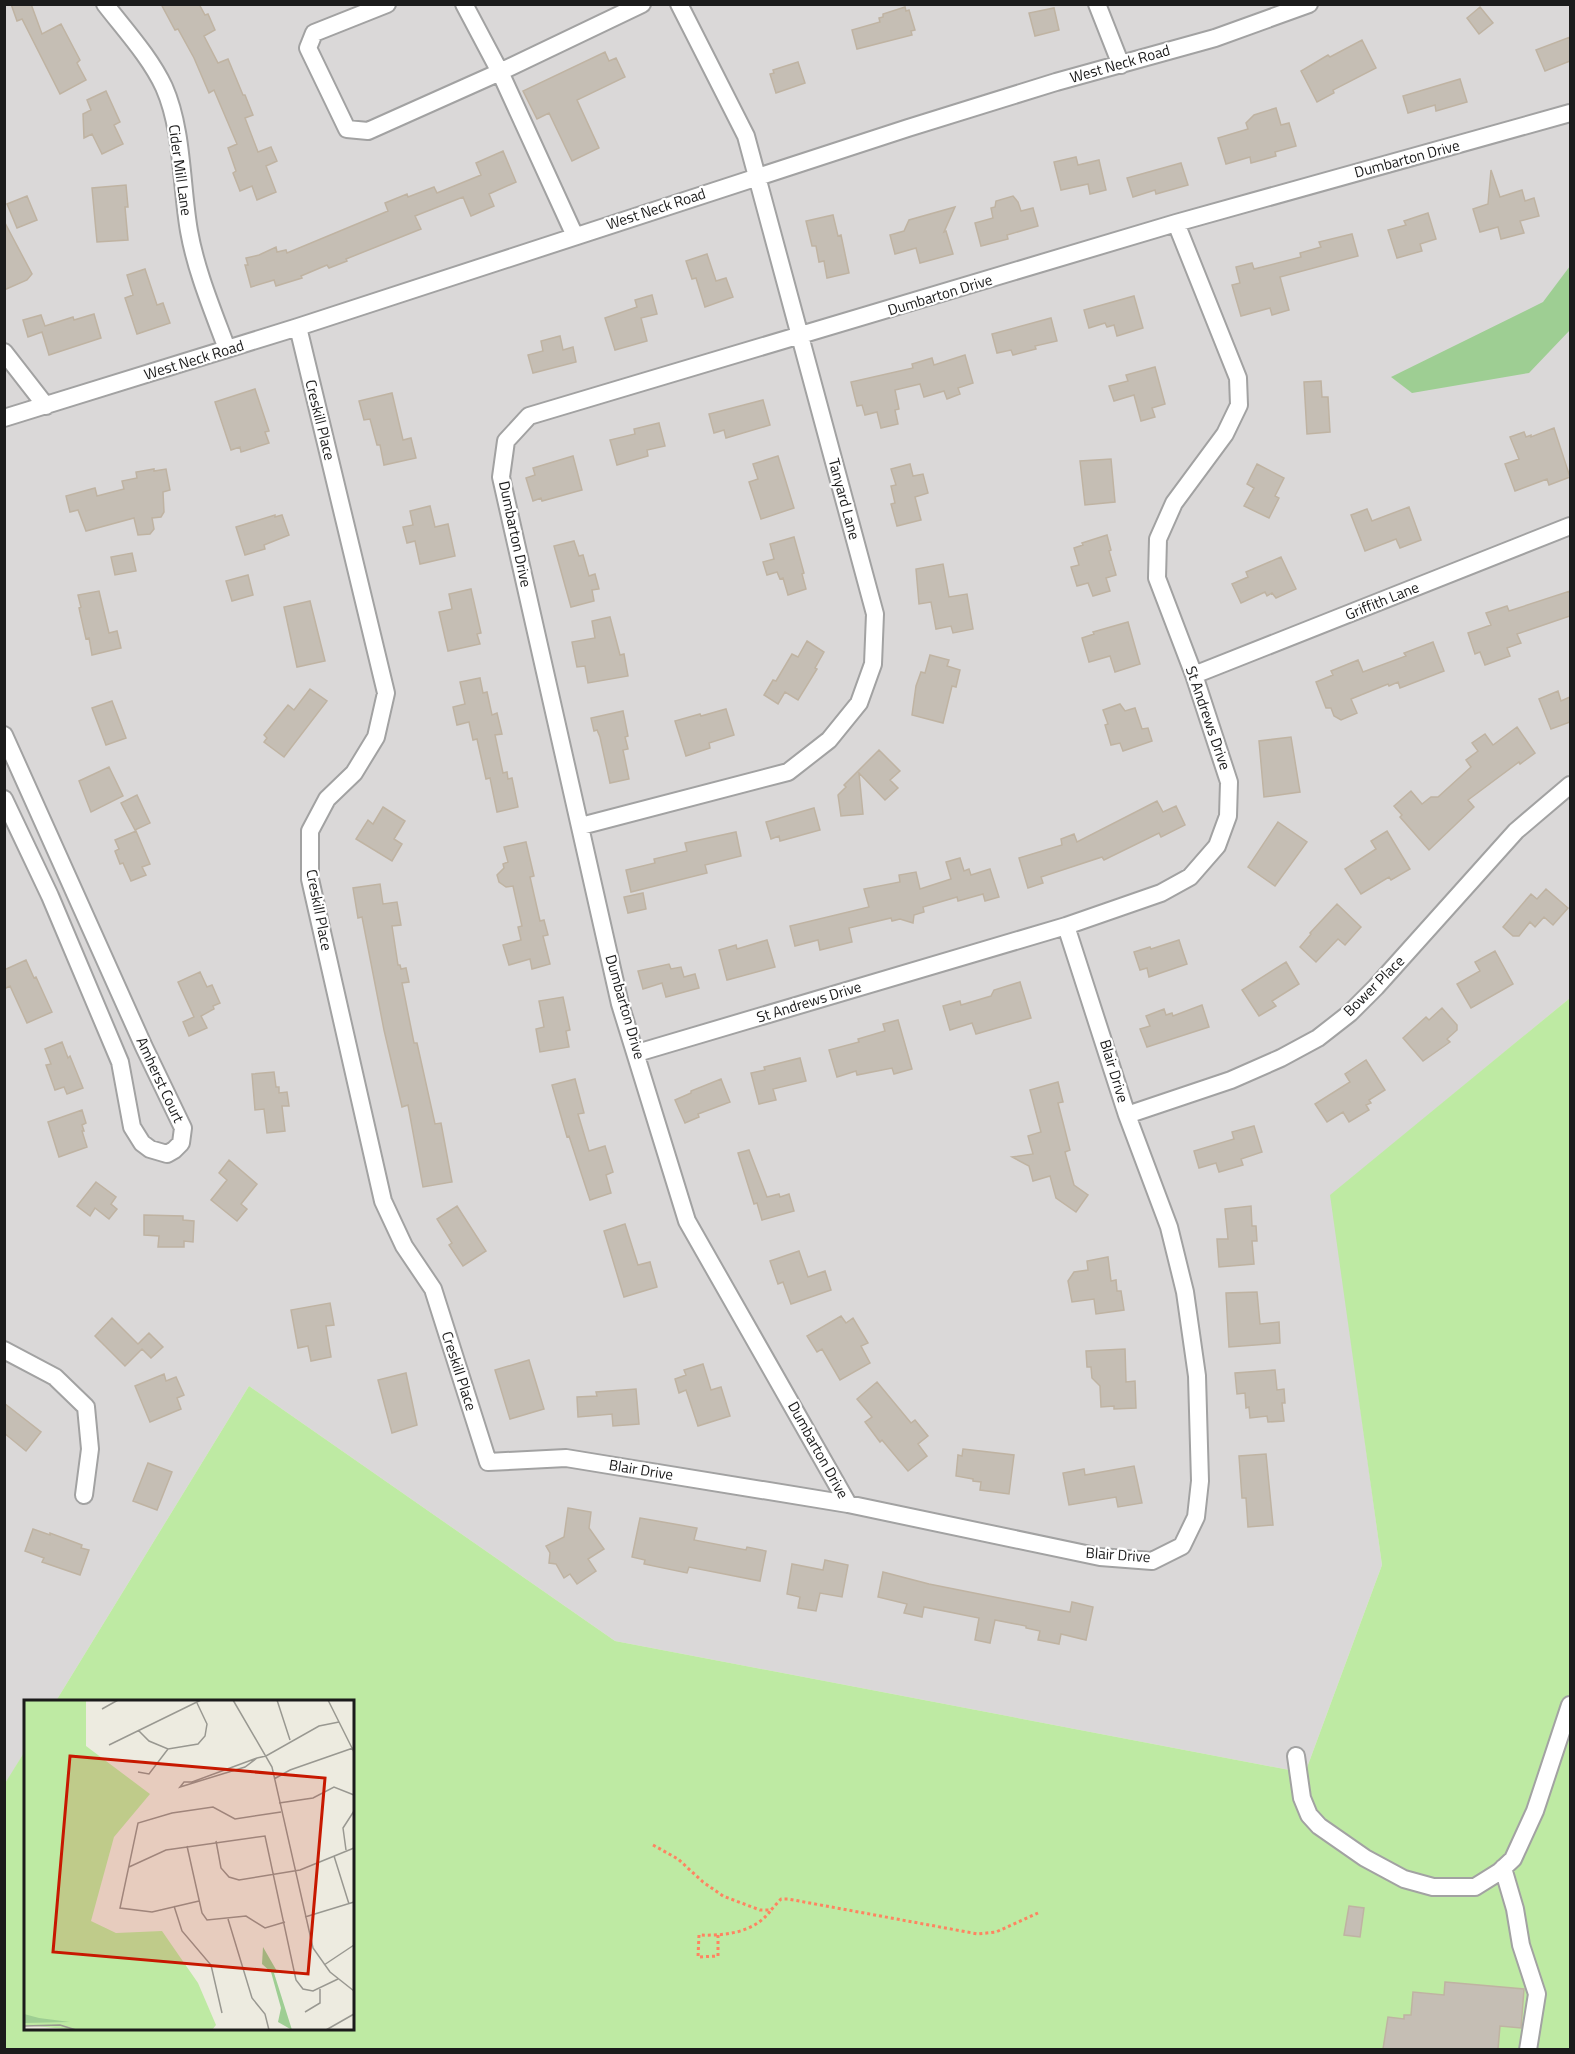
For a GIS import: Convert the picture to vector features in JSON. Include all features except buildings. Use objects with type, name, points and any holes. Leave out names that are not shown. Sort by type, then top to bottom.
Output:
[{"type":"street","name":"Cider Mill Lane","points":[[105,4],[143,53],[164,87],[176,130],[189,233],[227,349]]},
{"type":"street","points":[[387,4],[314,33],[308,48],[347,129],[368,131],[500,72],[642,4]]},
{"type":"street","points":[[464,4],[500,72],[575,236]]},
{"type":"street","name":"Tanyard Lane","points":[[581,826],[788,772],[830,740],[859,703],[873,664],[875,614],[746,136],[679,4]]},
{"type":"street","points":[[1097,4],[1121,65]]},
{"type":"street","name":"West Neck Road","points":[[4,418],[298,327],[908,128],[1056,82],[1215,38],[1309,4]]},
{"type":"street","name":"Dumbarton Drive","points":[[848,1503],[687,1221],[620,1004],[501,477],[506,441],[529,416],[1176,223],[1570,113]]},
{"type":"street","name":"St Andrews Drive","points":[[637,1053],[1066,926],[1161,893],[1190,877],[1217,846],[1228,816],[1229,782],[1194,675],[1157,578],[1158,539],[1174,503],[1225,434],[1239,405],[1238,378],[1176,223]]},
{"type":"street","name":"Creskill Place","points":[[298,327],[386,693],[376,737],[354,773],[327,799],[310,831],[310,879],[383,1202],[404,1246],[433,1289],[488,1462]]},
{"type":"street","points":[[4,352],[46,406]]},
{"type":"street","name":"Griffith Lane","points":[[1194,675],[1570,526]]},
{"type":"street","name":"Amherst Court","points":[[4,735],[144,1047],[183,1128],[181,1143],[167,1154],[150,1149],[142,1143],[132,1127],[120,1062],[50,896],[4,799]]},
{"type":"street","name":"Bower Place","points":[[1127,1115],[1231,1080],[1281,1058],[1318,1038],[1350,1013],[1376,987],[1516,831],[1570,785]]},
{"type":"street","name":"Blair Drive","points":[[488,1462],[566,1458],[848,1503],[1100,1557],[1152,1561],[1182,1546],[1196,1517],[1200,1481],[1197,1376],[1185,1292],[1169,1227],[1127,1115],[1066,926]]},
{"type":"street","points":[[4,1350],[55,1377],[86,1407],[90,1449],[84,1495]]},
{"type":"street","points":[[1296,1756],[1302,1798],[1309,1815],[1318,1826],[1404,1879],[1433,1887],[1475,1887],[1513,1859],[1535,1811],[1570,1705]]},
{"type":"street","points":[[1503,1868],[1515,1909],[1521,1945],[1537,1994],[1533,2031],[1528,2049]]},
{"type":"path","points":[[653,1845],[678,1859],[703,1882],[723,1896],[760,1910],[771,1910]]},
{"type":"path","points":[[718,1935],[718,1956],[698,1957],[699,1935],[737,1933],[766,1916],[781,1899],[978,1934],[996,1932],[1038,1913]]},
{"type":"shaded area","points":[[5,5],[1570,5],[1570,998],[1331,1195],[1382,1565],[1305,1773],[615,1641],[249,1386],[57,1700],[24,1700],[24,1753],[5,1785]]},
{"type":"green space","points":[[1570,266],[1570,330],[1529,373],[1412,393],[1391,377],[1543,302]]},
{"type":"green space","points":[[1570,998],[1570,2049],[5,2049],[4,1785],[24,1753],[24,2030],[354,2030],[354,1700],[57,1700],[249,1386],[615,1641],[1305,1773],[1382,1565],[1330,1195]]}]
